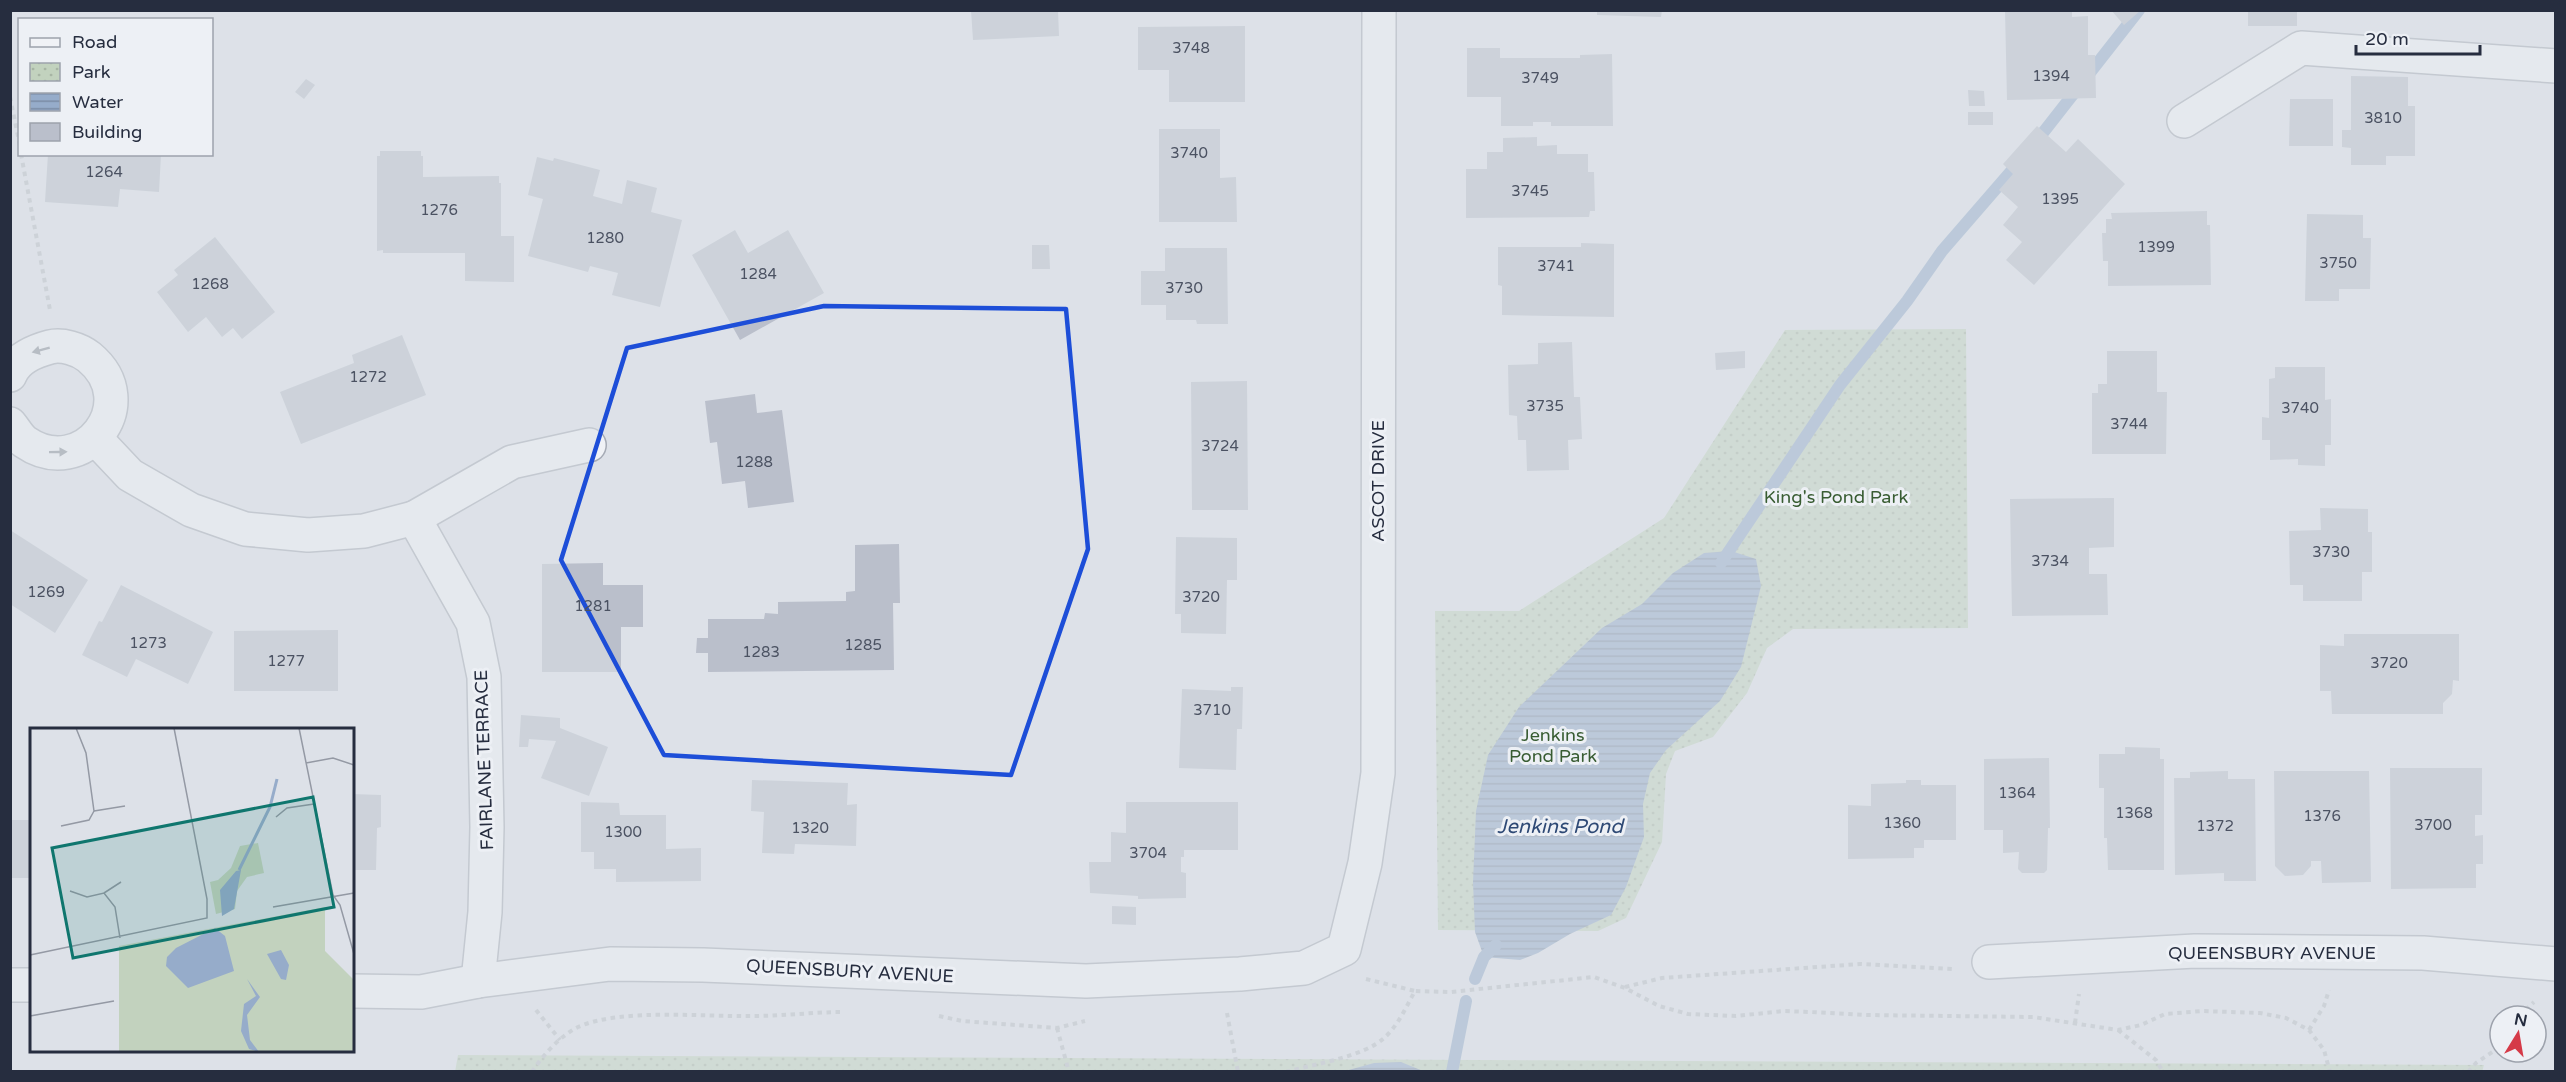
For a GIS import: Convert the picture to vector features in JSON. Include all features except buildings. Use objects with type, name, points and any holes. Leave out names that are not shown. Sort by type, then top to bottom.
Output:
[{"type":"street","name":"ASCOT DRIVE","points":[[1344,949],[1365,863],[1378,773],[1379,10]]},
{"type":"street","points":[[2184,121],[2301,48],[2556,66]]},
{"type":"street","points":[[10,375],[12,370],[31,352],[56,346],[82,351],[102,367],[112,391],[110,417],[96,439],[73,452],[47,453],[23,441],[10,424]]},
{"type":"street","points":[[96,439],[130,475],[191,510],[245,529],[308,535],[364,531],[414,518],[512,462],[589,445]]},
{"type":"street","name":"FAIRLANE TERRACE","points":[[414,518],[473,622],[484,677],[487,838],[485,912],[478,981]]},
{"type":"street","name":"QUEENSBURY AVENUE","points":[[354,991],[421,992],[478,981],[610,964],[703,964],[1086,981],[1222,975],[1304,968],[1344,949]]},
{"type":"street","name":"QUEENSBURY AVENUE","points":[[1989,962],[2195,951],[2423,953],[2556,964]]},
{"type":"street","points":[[10,985],[30,985]]},
{"type":"path","points":[[10,97],[18,136]]},
{"type":"path","points":[[21,156],[56,346]]},
{"type":"path","points":[[1344,949],[1364,979],[1415,991],[1451,992],[1594,977],[1625,988],[1659,1006],[1688,1014],[1736,1016],[1801,1011],[1866,1015],[2034,1017],[2118,1030],[2140,1025],[2165,1014],[2260,1013],[2286,1018],[2309,1030],[2324,1050],[2330,1071]]},
{"type":"path","points":[[1625,988],[1662,978],[1795,968],[1860,964],[1907,965],[1946,970],[1989,962]]},
{"type":"path","points":[[1222,975],[1228,1023],[1239,1071]]},
{"type":"path","points":[[1286,1071],[1366,1049],[1384,1038],[1400,1018],[1415,991]]},
{"type":"path","points":[[532,1071],[560,1040],[578,1028],[605,1020],[677,1015],[754,1016],[796,1012],[854,1012]]},
{"type":"path","points":[[931,1014],[962,1021],[1057,1028],[1090,1020]]},
{"type":"path","points":[[1057,1028],[1069,1071]]},
{"type":"path","points":[[2118,1030],[2156,1060],[2163,1071]]},
{"type":"path","points":[[2468,1071],[2488,1055]]},
{"type":"highlighted area","points":[[824,306],[1066,309],[1088,549],[1011,775],[664,755],[561,560],[627,348]]},
{"type":"green space","points":[[1966,329],[1968,628],[1793,629],[1767,648],[1747,693],[1713,737],[1675,751],[1666,774],[1662,842],[1626,918],[1598,931],[1438,930],[1435,611],[1519,611],[1664,518],[1785,330]]},
{"type":"green space","points":[[458,1055],[2484,1065],[2482,1072],[455,1072]]},
{"type":"water","name":"Jenkins Pond","points":[[1731,551],[1756,559],[1761,586],[1741,667],[1720,701],[1666,750],[1650,773],[1643,804],[1644,837],[1626,887],[1611,915],[1520,960],[1484,957],[1475,932],[1473,882],[1476,811],[1488,755],[1519,707],[1602,628],[1642,604],[1673,573],[1704,553]]},
{"type":"water","points":[[1401,1062],[1423,1071],[1345,1071],[1374,1063]]},
{"type":"waterway","points":[[2035,143],[2139,10]]},
{"type":"waterway","points":[[1721,563],[1840,385],[1907,301],[1942,251],[2020,161]]},
{"type":"waterway","points":[[1475,979],[1484,957],[1496,945]]},
{"type":"waterway","points":[[1452,1072],[1466,1001]]},
{"type":"park label","name":"King's Pond Park","points":[[1836,497]]},
{"type":"park label","name":"Jenkins Pond Park","points":[[1553,745]]}]
